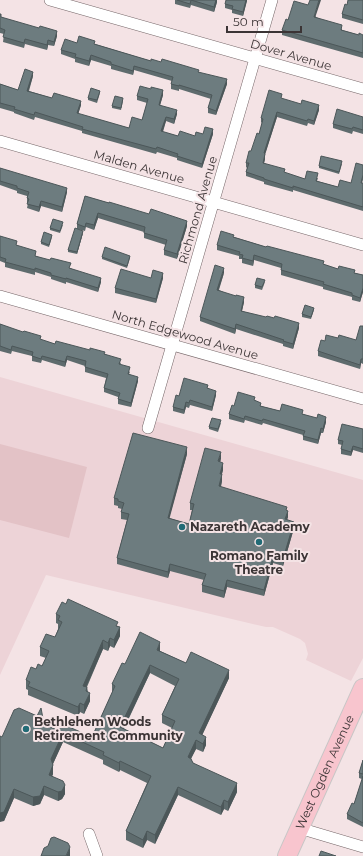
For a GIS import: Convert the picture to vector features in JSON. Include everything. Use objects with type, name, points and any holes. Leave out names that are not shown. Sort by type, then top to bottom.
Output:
[{"type":"main road","name":"West Ogden Avenue","points":[[287,856],[363,689]]},
{"type":"street","name":"Dover Avenue","points":[[50,0],[363,89]]},
{"type":"street","name":"Richmond Avenue","points":[[148,428],[272,0]]},
{"type":"street","name":"Malden Avenue","points":[[0,141],[363,245]]},
{"type":"street","name":"North Edgewood Avenue","points":[[0,296],[363,399]]},
{"type":"street","points":[[299,828],[363,847]]},
{"type":"street","points":[[89,834],[97,856]]},
{"type":"shaded area","name":"Nazareth Academy","points":[[0,377],[363,480],[363,658],[351,681],[306,660],[308,654],[305,643],[300,639],[273,627],[266,627],[46,575],[0,675]]},
{"type":"shaded area","points":[[0,444],[87,467],[69,538],[0,520]]},
{"type":"building","points":[[177,0],[191,0],[190,4]]},
{"type":"building","points":[[191,0],[216,0],[214,7]]},
{"type":"building","points":[[226,0],[246,0],[243,12],[232,9],[233,6],[225,4]]},
{"type":"building","points":[[310,0],[319,0],[314,17],[342,25],[341,30],[363,35],[363,53],[282,30],[286,19],[288,20],[294,1],[308,5]]},
{"type":"building","points":[[348,0],[363,0],[363,20],[342,14]]},
{"type":"building","points":[[0,14],[1,17],[39,28],[40,26],[57,31],[54,42],[48,40],[47,45],[25,39],[24,43],[3,37],[5,30],[0,28]]},
{"type":"building","points":[[79,36],[95,41],[94,44],[151,61],[151,59],[161,62],[162,59],[199,70],[198,72],[227,79],[216,111],[208,108],[212,95],[171,84],[173,77],[134,66],[133,71],[111,64],[111,62],[91,55],[89,61],[75,57],[76,54],[61,50],[65,39],[77,43]]},
{"type":"building","points":[[25,69],[33,72],[27,91],[52,98],[54,93],[81,101],[77,113],[129,128],[132,117],[142,120],[148,99],[137,96],[140,86],[163,90],[159,105],[177,110],[174,119],[166,117],[161,131],[178,136],[180,131],[195,136],[196,132],[203,134],[205,127],[213,129],[202,164],[177,156],[178,154],[157,147],[156,149],[82,129],[83,127],[35,112],[34,115],[14,109],[15,107],[0,103],[0,84],[18,90]]},
{"type":"building","points":[[91,88],[100,91],[97,100],[88,98]]},
{"type":"building","points":[[269,90],[282,94],[281,98],[301,104],[302,100],[319,105],[314,121],[308,119],[307,121],[277,112],[264,153],[263,163],[285,169],[284,172],[305,179],[307,171],[318,173],[316,181],[338,187],[340,180],[351,183],[356,163],[363,165],[361,183],[363,183],[363,207],[293,186],[293,188],[246,172],[249,163],[246,163],[249,151],[251,151],[257,133],[259,134],[263,119],[261,118]]},
{"type":"building","points":[[115,96],[123,98],[121,108],[112,106]]},
{"type":"building","points":[[337,109],[363,117],[363,130],[333,124]]},
{"type":"building","points":[[321,156],[342,161],[339,172],[319,166]]},
{"type":"building","points":[[0,168],[67,188],[62,207],[41,201],[39,207],[27,204],[29,192],[17,188],[17,186],[0,181]]},
{"type":"building","points":[[85,196],[149,214],[151,209],[187,221],[177,254],[164,250],[167,240],[144,233],[145,227],[98,213],[94,225],[86,223],[85,227],[77,224]]},
{"type":"building","points":[[53,219],[63,222],[60,231],[50,228]]},
{"type":"building","points":[[75,228],[83,231],[77,252],[68,250]]},
{"type":"building","points":[[221,231],[234,235],[233,237],[266,247],[267,246],[324,261],[323,264],[338,269],[339,266],[355,270],[354,273],[363,275],[363,288],[360,298],[352,295],[352,293],[323,284],[324,282],[281,270],[282,264],[254,255],[253,261],[242,258],[243,255],[239,254],[240,252],[217,245]]},
{"type":"building","points":[[44,232],[52,235],[49,245],[41,242]]},
{"type":"building","points":[[0,236],[17,241],[16,245],[36,251],[35,256],[71,263],[69,268],[101,278],[98,288],[51,275],[51,273],[35,268],[35,270],[5,262],[6,259],[0,257]]},
{"type":"building","points":[[105,247],[130,256],[127,266],[102,257]]},
{"type":"building","points":[[215,265],[224,268],[217,290],[244,297],[241,311],[266,317],[274,318],[275,316],[299,323],[293,344],[236,324],[235,329],[200,317]]},
{"type":"building","points":[[121,269],[151,278],[153,270],[163,273],[156,299],[115,288]]},
{"type":"building","points":[[257,278],[265,280],[262,287],[255,285]]},
{"type":"building","points":[[305,305],[314,308],[311,317],[302,314]]},
{"type":"building","points":[[0,324],[23,332],[41,336],[40,339],[55,344],[56,341],[90,350],[90,348],[105,352],[104,354],[121,359],[119,364],[130,367],[128,374],[138,377],[131,403],[118,399],[120,393],[104,388],[108,374],[85,367],[86,361],[67,356],[65,362],[42,356],[41,359],[32,356],[33,352],[12,346],[11,350],[0,346]]},
{"type":"building","points":[[360,326],[363,326],[363,359],[361,359],[360,365],[318,351],[321,340],[325,341],[326,335],[338,338],[339,335],[356,340]]},
{"type":"building","points":[[184,378],[208,385],[207,388],[216,391],[212,407],[190,400],[189,403],[186,402],[184,410],[173,407],[176,395],[179,396]]},
{"type":"building","points":[[238,392],[255,397],[254,400],[261,403],[260,406],[280,411],[282,404],[303,410],[302,414],[317,418],[318,414],[326,417],[318,440],[303,436],[305,431],[263,419],[262,421],[245,416],[244,419],[229,414],[232,405],[234,406]]},
{"type":"building","points":[[212,418],[221,420],[218,429],[209,427]]},
{"type":"building","points":[[342,424],[363,429],[363,449],[353,446],[351,452],[341,449],[343,441],[338,440]]},
{"type":"building","points":[[133,433],[187,447],[168,518],[189,524],[194,504],[190,503],[205,448],[221,452],[218,461],[223,463],[219,486],[287,507],[286,510],[288,511],[285,519],[294,522],[283,559],[273,557],[264,590],[227,580],[224,591],[202,585],[206,574],[170,564],[168,572],[117,558],[129,514],[121,512],[124,503],[114,498]]},
{"type":"building","points":[[68,599],[118,622],[116,626],[120,627],[114,640],[110,638],[108,643],[103,640],[83,686],[87,687],[86,691],[90,693],[84,705],[80,703],[78,707],[28,686],[30,682],[26,680],[31,667],[36,669],[38,664],[42,666],[49,651],[40,647],[46,634],[55,637],[62,622],[58,620],[60,616],[56,614],[62,602],[66,604]]},
{"type":"building","name":"Bethlehem Woods Retirement Community","points":[[140,632],[160,642],[157,650],[186,663],[191,652],[229,670],[199,733],[206,737],[203,744],[196,740],[188,757],[193,763],[237,783],[228,802],[224,800],[221,807],[178,787],[155,835],[147,831],[143,840],[126,831],[151,776],[120,761],[119,763],[103,755],[104,752],[63,733],[51,759],[53,765],[49,775],[63,781],[65,785],[62,791],[58,792],[44,786],[40,796],[33,797],[14,789],[4,812],[0,813],[0,736],[2,737],[14,710],[19,708],[37,716],[41,708],[44,724],[57,730],[60,723],[92,737],[115,686],[112,684],[122,663],[125,664]],"holes":[[[150,665],[179,679],[162,715],[175,721],[163,748],[120,727]]]},
{"type":"building","points":[[363,760],[363,774],[359,773]]},
{"type":"building","points":[[363,776],[363,823],[347,814],[352,803],[354,804]]},
{"type":"building","points":[[54,837],[68,843],[70,847],[66,856],[41,856],[44,848],[48,846],[51,838]]},
{"type":"building","points":[[321,851],[336,856],[319,856]]},
{"type":"place","name":"Nazareth Academy","points":[[182,527]]},
{"type":"place","name":"Romano Family Theatre","points":[[259,542]]},
{"type":"place","name":"Bethlehem Woods Retirement Community","points":[[26,729]]}]
